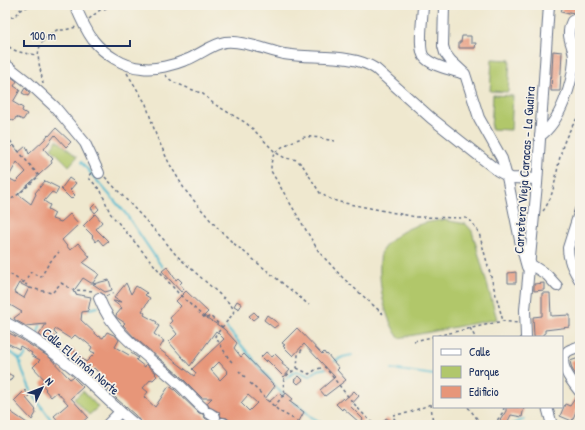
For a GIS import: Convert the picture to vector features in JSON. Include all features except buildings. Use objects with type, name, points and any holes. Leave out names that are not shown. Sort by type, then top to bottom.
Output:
[{"type":"street","points":[[75,5],[83,25],[97,44],[110,55],[136,67],[148,69],[185,61],[217,44],[230,42],[290,55],[335,58],[366,64],[376,69],[463,144],[507,177],[537,179]]},
{"type":"street","points":[[423,5],[421,48],[423,55],[435,64],[465,74]]},
{"type":"street","points":[[444,5],[443,46],[445,53],[465,74],[479,118],[502,159],[521,245],[529,268],[547,275],[557,286]]},
{"type":"street","name":"Carretera Vieja Caracas - La Guaira","points":[[526,336],[525,310],[534,219],[549,5]]},
{"type":"street","points":[[540,136],[554,121],[567,94],[572,77],[574,58],[568,29],[572,20],[580,18]]},
{"type":"street","points":[[5,64],[44,96],[85,143],[95,178]]},
{"type":"street","points":[[580,210],[568,248],[570,262],[580,281]]},
{"type":"street","points":[[570,262],[580,269]]},
{"type":"street","points":[[98,298],[104,312],[115,327],[215,417]]},
{"type":"street","name":"Calle El Limón Norte","points":[[5,322],[30,336],[60,358],[136,425]]},
{"type":"street","points":[[580,346],[569,350],[563,357],[563,361],[567,374],[580,392]]},
{"type":"street","points":[[548,408],[552,425]]},
{"type":"street","points":[[107,425],[120,412]]},
{"type":"path","points":[[15,5],[21,10]]},
{"type":"path","points":[[5,18],[14,17],[21,10],[31,5]]},
{"type":"path","points":[[44,96],[37,55],[41,44],[54,31],[69,30],[83,25],[100,10],[117,5]]},
{"type":"path","points":[[5,30],[5,42],[13,50],[37,55]]},
{"type":"path","points":[[156,68],[173,82],[203,94],[214,104],[246,123],[275,152],[285,158],[297,160],[303,166],[320,192],[328,198],[339,202],[416,218],[466,218],[472,222],[479,233],[503,320]]},
{"type":"path","points":[[127,73],[146,104],[156,135],[169,163],[185,190],[212,222],[232,242],[309,305]]},
{"type":"path","points":[[5,100],[11,101]]},
{"type":"path","points":[[534,219],[542,213],[548,203],[563,144],[580,113]]},
{"type":"path","points":[[5,130],[9,138],[39,176],[10,200],[5,209]]},
{"type":"path","points":[[335,141],[304,137],[287,144],[275,152],[270,164],[271,171],[319,252],[342,277],[383,314]]},
{"type":"path","points":[[5,145],[9,138]]},
{"type":"path","points":[[222,327],[210,316],[206,320],[178,293],[110,213],[104,195],[95,178],[106,178],[176,254],[228,301],[234,311],[222,327],[215,336],[229,359],[234,364]]},
{"type":"path","points":[[23,284],[31,272],[41,277],[49,263],[59,252]]},
{"type":"path","points":[[5,271],[27,286]]},
{"type":"path","points":[[30,288],[52,293],[61,283],[73,290],[94,291],[98,298]]},
{"type":"path","points":[[436,336],[503,320],[526,324]]},
{"type":"path","points":[[470,328],[474,336]]},
{"type":"path","points":[[414,341],[433,337]]},
{"type":"path","points":[[274,407],[285,393],[282,382],[284,378],[297,368],[298,355],[304,347]]},
{"type":"path","points":[[297,368],[309,374],[317,369],[325,367],[351,401],[375,425]]},
{"type":"path","points":[[239,371],[245,376]]},
{"type":"path","points":[[250,383],[284,415],[305,425]]},
{"type":"path","points":[[399,425],[393,415],[411,412],[431,404],[433,425]]},
{"type":"path","points":[[469,408],[482,425]]},
{"type":"path","points":[[494,425],[503,412],[504,408]]},
{"type":"green space","points":[[492,59],[510,60],[508,92],[490,91]]},
{"type":"green space","points":[[493,95],[513,96],[511,130],[491,129]]},
{"type":"green space","points":[[57,140],[77,157],[69,166],[51,148]]},
{"type":"green space","points":[[444,220],[466,224],[472,231],[497,319],[399,338],[393,329],[382,297],[380,274],[381,252],[393,238],[409,228]]},
{"type":"green space","points":[[83,391],[98,407],[89,415],[74,399]]},
{"type":"waterway","points":[[81,162],[126,214],[162,267]]},
{"type":"waterway","points":[[89,309],[98,307]]},
{"type":"waterway","points":[[37,335],[41,323]]},
{"type":"waterway","points":[[227,328],[283,395]]},
{"type":"waterway","points":[[5,351],[12,353],[19,359],[33,395],[55,425]]},
{"type":"waterway","points":[[20,359],[26,354]]},
{"type":"waterway","points":[[335,361],[352,355]]},
{"type":"waterway","points":[[285,379],[296,371],[310,376],[317,370],[327,368]]},
{"type":"waterway","points":[[392,369],[433,375]]},
{"type":"waterway","points":[[292,402],[302,408],[311,417],[326,425]]},
{"type":"waterway","points":[[511,425],[524,419]]}]
